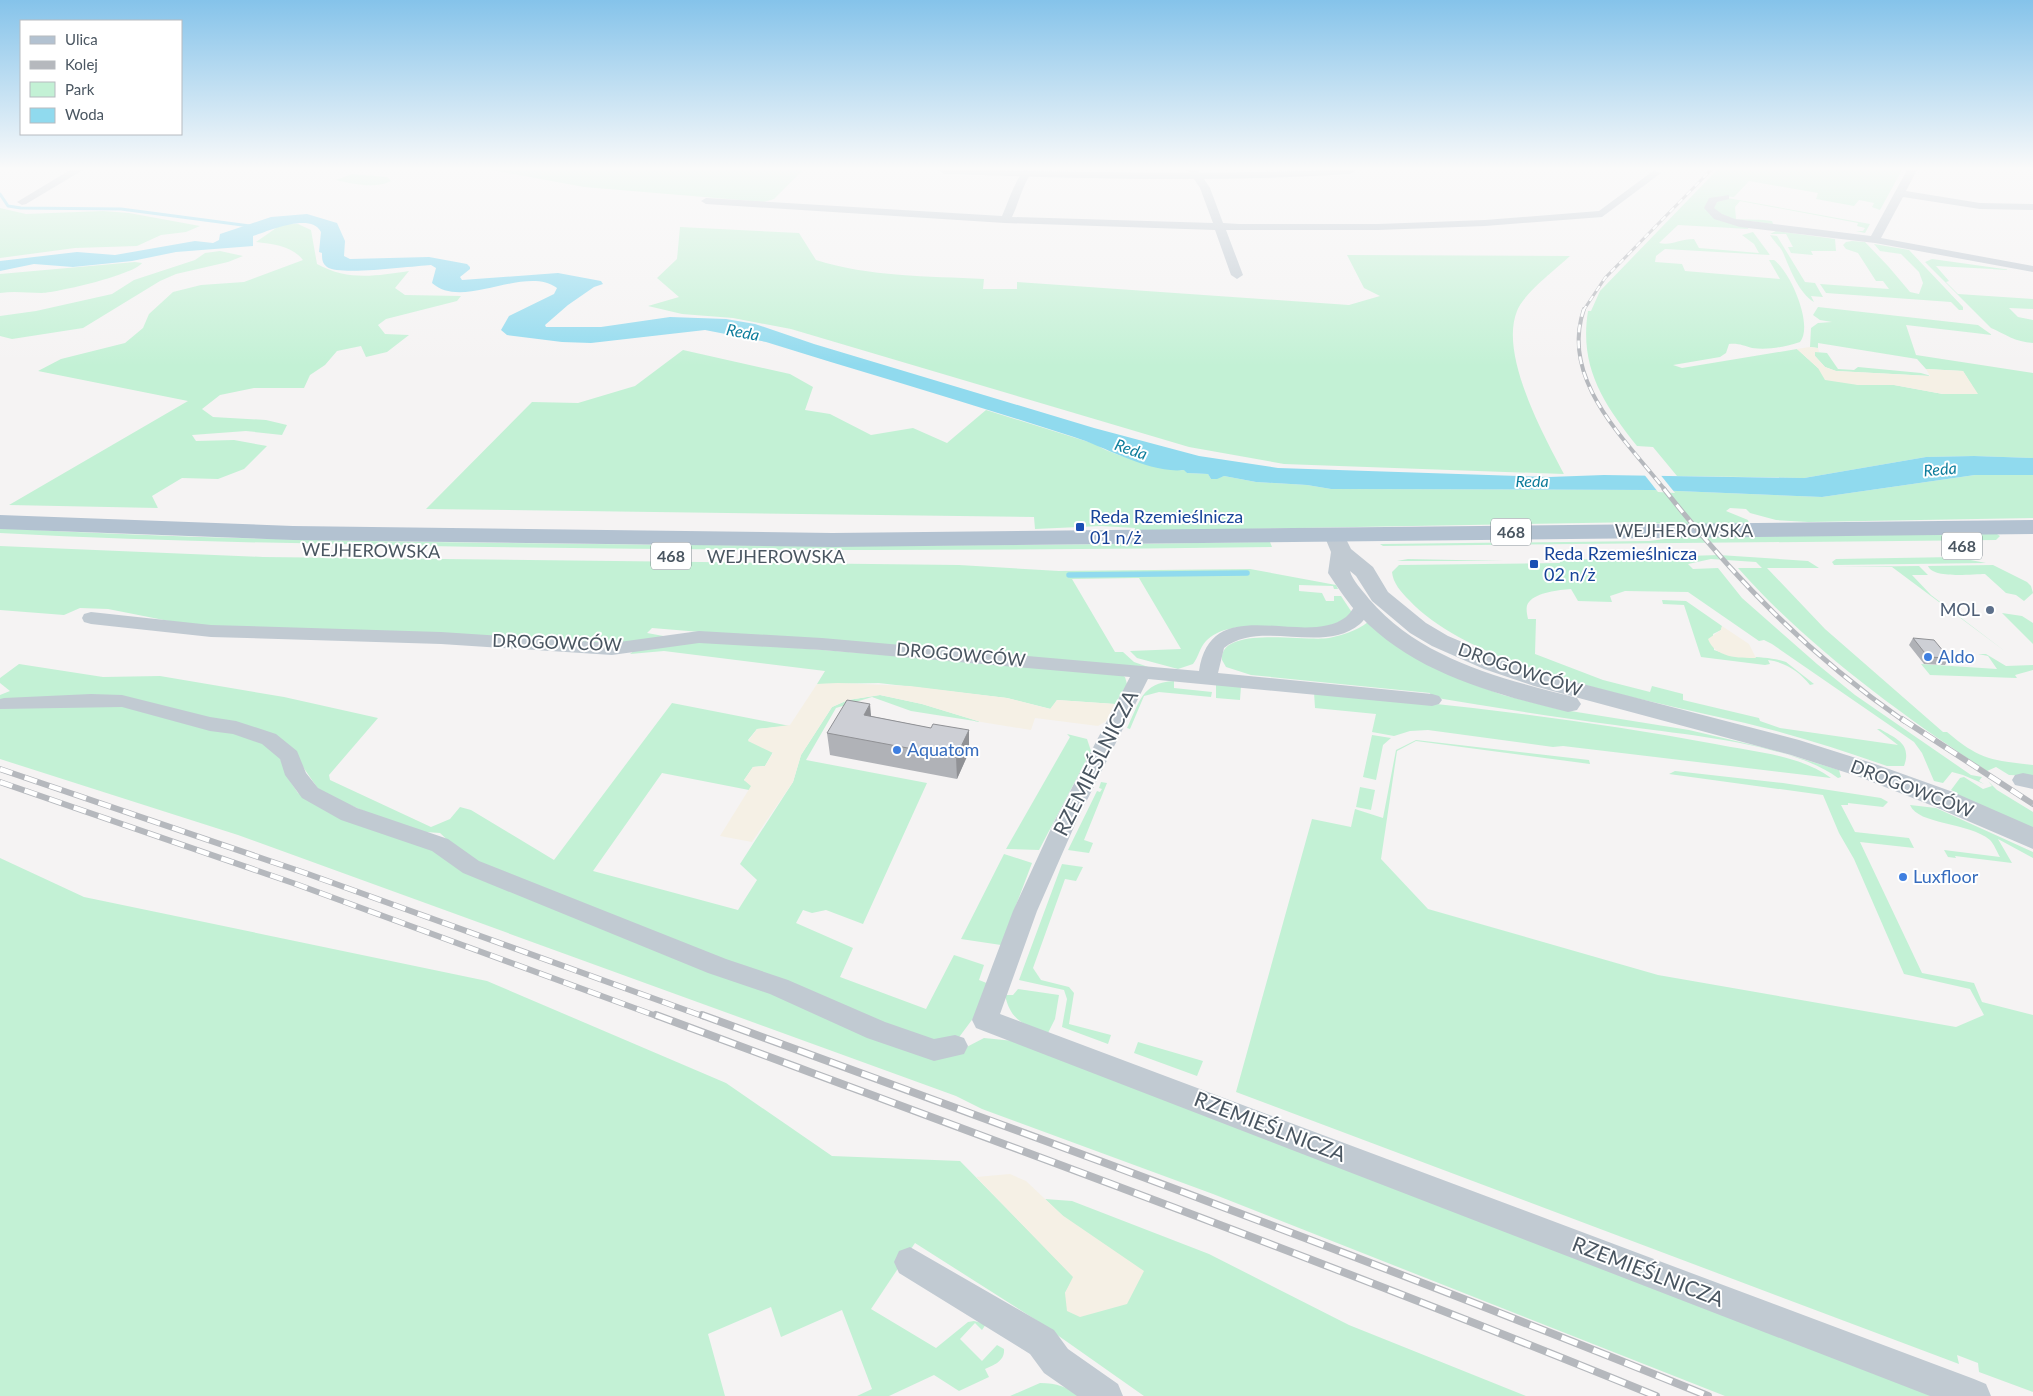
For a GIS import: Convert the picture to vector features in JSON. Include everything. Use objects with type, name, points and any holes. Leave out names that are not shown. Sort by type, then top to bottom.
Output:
[{"type":"main road","name":"WEJHEROWSKA","points":[[0,522],[283,533],[657,539],[1339,544],[2033,545]]},
{"type":"main road","name":"WEJHEROWSKA","points":[[0,539],[277,549],[820,557],[2033,527]]},
{"type":"street","points":[[1223,235],[1237,275]]},
{"type":"street","points":[[1831,235],[1874,240],[1977,261],[2033,269]]},
{"type":"street","points":[[1874,240],[1877,235]]},
{"type":"street","name":"DROGOWCÓW","points":[[1339,544],[1339,573],[1364,605],[1392,633],[1450,667],[1490,683],[1567,704],[1702,724]]},
{"type":"street","name":"DROGOWCÓW","points":[[1339,544],[1365,572],[1380,596],[1418,628],[1440,641],[1493,664],[1543,680],[1702,724],[1790,746],[1866,770],[1943,799],[2033,839]]},
{"type":"street","points":[[1364,605],[1360,616],[1344,626],[1330,630],[1246,632],[1231,636],[1218,643],[1213,652],[1208,678],[1432,700]]},
{"type":"street","name":"DROGOWCÓW","points":[[91,618],[211,631],[441,638],[612,648],[699,637],[822,644],[1142,672]]},
{"type":"street","name":"RZEMIEŚLNICZA","points":[[1208,678],[1142,672],[1066,820],[1025,911],[985,1020],[1974,1396]]},
{"type":"street","points":[[4,704],[91,700],[122,702],[210,724],[236,728],[269,739],[290,756],[296,775],[310,793],[349,814],[440,845],[471,867],[717,966],[779,987],[876,1030],[934,1050],[955,1046]]},
{"type":"street","points":[[910,1262],[1042,1342],[1056,1361],[1106,1396]]},
{"type":"green space","points":[[0,235],[161,235],[137,246],[75,248],[0,258]]},
{"type":"green space","points":[[266,235],[312,235],[317,264],[328,269],[362,276],[409,271],[395,288],[405,295],[461,296],[457,301],[386,319],[378,325],[385,334],[409,335],[387,352],[366,357],[361,346],[337,351],[325,365],[310,375],[304,388],[254,388],[220,395],[202,409],[213,417],[266,420],[287,425],[282,435],[246,431],[192,435],[196,441],[234,440],[267,446],[244,469],[218,479],[182,478],[152,496],[158,508],[9,505],[188,401],[38,371],[61,359],[125,343],[143,328],[149,314],[173,292],[201,285],[244,282],[303,260],[299,255],[288,249],[256,242]]},
{"type":"green space","points":[[679,235],[800,235],[816,260],[836,266],[878,273],[984,279],[983,289],[1017,289],[1017,282],[1349,305],[1380,296],[1364,288],[1347,255],[1570,256],[1540,282],[1520,304],[1513,329],[1514,350],[1526,395],[1564,474],[1284,464],[1189,447],[791,329],[733,318],[682,314],[648,306],[679,297],[657,278],[677,259]]},
{"type":"green space","points":[[1654,235],[1667,235],[1659,243],[1668,244],[1694,239],[1699,248],[1759,253],[1754,244],[1742,235],[1755,235],[1770,255],[1665,249],[1656,256],[1655,262],[1682,264],[1685,271],[1780,279],[1769,260],[1774,260],[1787,275],[1802,311],[1804,334],[1800,342],[1764,349],[1729,344],[1726,353],[1720,357],[1673,365],[1682,368],[1797,349],[1818,368],[1858,385],[1894,385],[1943,394],[1977,394],[1963,371],[1926,369],[1917,359],[1818,343],[1818,348],[1810,347],[1811,328],[1818,323],[1832,322],[1820,320],[1813,315],[1818,307],[1978,325],[1992,335],[1906,325],[1916,355],[2033,373],[2033,458],[1926,457],[1804,478],[1677,476],[1653,447],[1637,446],[1614,415],[1596,383],[1587,350],[1586,331],[1588,311],[1591,311],[1600,291]]},
{"type":"green space","points":[[1770,235],[1777,236],[1805,282],[1815,283],[1823,297],[1811,296],[1814,302],[1804,293],[1796,281],[1782,250]]},
{"type":"green space","points":[[1787,235],[1807,235],[1835,239],[1836,251],[1811,251],[1813,255],[1791,253],[1788,247],[1793,247]]},
{"type":"green space","points":[[1846,242],[1865,242],[1910,292],[1919,294],[1923,283],[1919,272],[1901,254],[1880,251],[1874,244],[1909,250],[1963,307],[1963,310],[1959,310],[1951,302],[1826,293],[1820,284],[1889,289],[1883,281],[1876,281],[1858,253],[1846,249],[1843,245]]},
{"type":"green space","points":[[220,251],[243,256],[228,262],[176,274],[160,281],[83,328],[12,339],[0,336],[0,316],[36,311],[112,294],[134,280],[195,260],[205,253]]},
{"type":"green space","points":[[1932,259],[2011,270],[1936,266],[1949,281],[1946,282],[1958,294],[2033,299],[2033,309],[2009,308],[2018,317],[2033,320],[2033,343],[2015,339],[1991,328],[1925,262]]},
{"type":"green space","points":[[135,262],[142,263],[136,268],[111,278],[64,290],[42,293],[0,293],[0,274]]},
{"type":"green space","points":[[683,350],[790,374],[813,387],[805,410],[830,414],[871,435],[913,428],[947,443],[986,410],[1095,444],[1112,453],[1138,462],[1185,470],[1187,473],[1208,474],[1211,479],[1224,476],[1256,482],[1307,485],[1331,489],[1653,490],[1822,497],[1975,475],[2033,475],[2033,518],[1808,522],[1776,520],[1750,513],[1746,509],[1730,508],[1726,511],[1748,520],[1749,523],[1678,525],[1641,522],[1135,531],[1135,528],[1101,526],[1035,529],[1034,517],[426,509],[532,402],[578,403],[635,386]]},
{"type":"green space","points":[[1815,352],[1827,353],[1838,369],[1854,370],[1858,367],[1921,373],[1931,376],[1836,371],[1825,367],[1815,356]]},
{"type":"green space","points":[[0,528],[191,537],[447,542],[891,546],[1270,542],[1272,547],[850,550],[533,548],[107,538],[0,533]]},
{"type":"green space","points":[[1997,534],[2000,536],[1996,540],[1383,546],[1380,544],[1649,541],[1682,537]]},
{"type":"green space","points":[[0,546],[263,557],[959,565],[1059,571],[1250,569],[1336,585],[1338,589],[1334,589],[1333,586],[1299,585],[1299,591],[1322,593],[1326,601],[1334,601],[1334,596],[1341,596],[1353,614],[1337,623],[1318,628],[1259,626],[1229,629],[1216,633],[1202,646],[1193,664],[1178,669],[1137,658],[1130,651],[1181,649],[1139,578],[1072,579],[1115,652],[1123,652],[1134,662],[1154,669],[652,628],[647,633],[669,637],[634,644],[246,629],[179,623],[108,609],[80,608],[64,615],[0,610]]},
{"type":"green space","points":[[1719,555],[1808,561],[1819,568],[1767,568],[1825,629],[1943,732],[1947,732],[1968,748],[1987,757],[2006,762],[2033,765],[2033,776],[2009,775],[1996,767],[1987,771],[1920,726],[1854,676],[1793,624],[1738,568],[1762,568],[1756,562],[1711,559],[1688,564],[1693,569],[1718,568],[1742,598],[1855,695],[1971,775],[1982,777],[1979,781],[1984,784],[1952,772],[1943,783],[1934,781],[1922,753],[1914,742],[1772,644],[1764,640],[1759,641],[1688,592],[1625,591],[1610,596],[1612,602],[1578,601],[1571,589],[1537,596],[1529,602],[1527,608],[1528,619],[1536,619],[1535,654],[1603,680],[1650,692],[1652,686],[1683,694],[1683,700],[1759,718],[1760,721],[1780,728],[1898,745],[1877,729],[1880,729],[1897,739],[1904,747],[1906,759],[1904,766],[1887,766],[1790,735],[1622,695],[1523,666],[1478,647],[1439,625],[1403,594],[1396,584],[1392,572],[1399,565],[1560,563],[1559,560]]},
{"type":"green space","points":[[1955,557],[1986,563],[1834,565],[1832,562],[1836,559]]},
{"type":"green space","points":[[1408,559],[1504,561],[1397,561]]},
{"type":"green space","points":[[1993,565],[2027,582],[2031,586],[2033,593],[2024,601],[2016,595],[2006,593],[1985,574],[1937,573],[1928,566]]},
{"type":"green space","points":[[1919,566],[1928,575],[1912,575],[1931,595],[2006,652],[1892,567],[1835,567]]},
{"type":"green space","points":[[1662,600],[1686,601],[1722,626],[1721,630],[1713,634],[1714,650],[1733,655],[1768,658],[1786,662],[1814,684],[1810,685],[1792,668],[1774,661],[1768,660],[1770,664],[1765,665],[1701,657],[1684,605],[1663,604]]},
{"type":"green space","points":[[2002,613],[2022,616],[2033,623],[2033,644]]},
{"type":"green space","points":[[1368,622],[1473,684],[1503,695],[1558,709],[1689,730],[1770,749],[1839,770],[1841,777],[1838,778],[1817,766],[1791,756],[1731,741],[1569,719],[1431,697],[1430,693],[1251,675],[1226,667],[1222,660],[1225,649],[1234,642],[1266,637],[1329,638],[1359,628]]},
{"type":"green space","points":[[706,641],[1118,673],[1125,677],[1127,684],[1115,704],[1057,700],[1051,709],[1007,698],[879,683],[817,684],[825,671],[664,651],[630,654],[635,650]]},
{"type":"green space","points":[[1978,654],[1986,654],[2006,666],[2033,665],[2033,670],[2015,675],[2017,678],[1930,675],[1921,664],[1997,669],[1988,656]]},
{"type":"green space","points":[[19,664],[103,677],[160,676],[284,697],[378,718],[329,775],[330,780],[431,827],[450,819],[460,807],[471,810],[554,860],[672,703],[790,726],[757,729],[748,740],[773,752],[765,766],[753,767],[744,780],[752,786],[749,790],[662,773],[593,871],[738,910],[757,880],[740,864],[793,782],[801,755],[832,707],[848,700],[880,695],[922,704],[981,722],[911,711],[872,697],[836,708],[806,760],[927,783],[863,924],[826,910],[812,913],[803,910],[796,923],[853,948],[840,977],[926,1009],[954,955],[984,965],[979,980],[989,984],[977,1013],[957,1040],[935,1043],[470,861],[440,833],[412,831],[321,793],[294,754],[160,709],[0,700],[0,695],[10,691],[0,683],[0,678]]},
{"type":"green space","points":[[1174,681],[1174,688],[1212,692],[1211,697],[1159,692],[1144,696],[1130,729],[1127,728],[1139,702],[1148,690],[1163,683]]},
{"type":"green space","points":[[1216,683],[1241,686],[1240,700],[1216,698]]},
{"type":"green space","points":[[1314,692],[1515,713],[1665,735],[1775,755],[1804,764],[1831,778],[1563,746],[1553,747],[1428,730],[1410,731],[1394,736],[1372,732],[1376,714],[1315,708]]},
{"type":"green space","points":[[101,702],[235,730],[276,748],[288,778],[298,793],[353,820],[959,1051],[984,1038],[1014,1041],[1938,1396],[1725,1396],[1213,1194],[982,1109],[956,1096],[238,835],[0,759],[0,704]]},
{"type":"green space","points":[[1067,734],[1087,739],[1091,751],[1039,850],[1006,849],[1070,737]]},
{"type":"green space","points":[[1372,735],[1391,738],[1383,745],[1376,780],[1363,777]]},
{"type":"green space","points":[[1416,740],[1589,760],[1590,764],[1416,741],[1397,751],[1381,859],[1428,909],[1658,975],[1956,1027],[1984,1015],[1970,989],[1904,974],[1854,859],[1839,833],[1823,795],[1669,774],[1675,771],[1783,783],[1881,798],[1888,802],[1883,807],[1848,803],[1848,805],[1841,805],[1855,832],[1909,838],[1914,848],[1860,842],[1922,973],[1974,983],[1982,1002],[2033,1015],[2033,1392],[1979,1372],[1978,1363],[1957,1355],[1959,1364],[1236,1092],[1312,819],[1351,827],[1355,809],[1383,818],[1396,750]]},
{"type":"green space","points":[[1964,777],[1983,789],[1992,786],[1988,781],[1997,790],[2033,812],[2033,829],[1955,795],[1955,792],[1951,790],[1960,778]]},
{"type":"green space","points":[[1101,782],[1107,783],[1084,840],[1093,843],[1089,853],[1068,850],[1097,791],[1100,792],[1102,789],[1099,788]]},
{"type":"green space","points":[[1360,787],[1375,790],[1371,810],[1356,807]]},
{"type":"green space","points":[[1910,805],[1936,808],[2033,852],[2033,858],[1998,839],[2012,863],[1955,856],[1956,858],[1948,857],[1944,850],[2000,857],[1990,840],[1981,834],[1923,816],[1915,812]]},
{"type":"green space","points":[[1004,854],[1032,863],[1001,945],[961,939]]},
{"type":"green space","points":[[0,858],[84,897],[487,981],[726,1083],[832,1156],[960,1161],[1074,1277],[1065,1293],[1127,1304],[1062,1215],[1045,1199],[1072,1201],[1209,1254],[1349,1325],[1526,1396],[1144,1396],[1036,1320],[915,1243],[871,1309],[936,1348],[968,1322],[974,1321],[986,1324],[982,1330],[975,1323],[960,1339],[982,1361],[997,1345],[1004,1349],[1003,1357],[985,1369],[989,1377],[959,1391],[934,1375],[889,1396],[857,1396],[872,1389],[842,1310],[781,1337],[771,1307],[708,1334],[725,1396],[0,1396]]},
{"type":"green space","points":[[1062,864],[1083,867],[1076,881],[1065,879],[1033,968],[1041,980],[1069,987],[1074,993],[1069,1024],[1111,1035],[1108,1044],[1062,1027],[1067,999],[1064,990],[1019,980]]},
{"type":"green space","points":[[1018,989],[1059,995],[1055,1019],[1048,1033],[1025,1024],[1015,1017],[1005,995],[1013,995]]},
{"type":"green space","points":[[1138,1042],[1203,1061],[1197,1076],[1134,1053]]},
{"type":"green space","points":[[1040,1383],[1062,1386],[1080,1396],[1010,1396]]},
{"type":"sand","points":[[1818,348],[1819,352],[1815,352],[1815,356],[1825,367],[1836,371],[1930,376],[1926,369],[1963,371],[1978,394],[1943,394],[1894,385],[1858,385],[1825,380],[1818,368],[1797,349]]},
{"type":"sand","points":[[1722,626],[1749,644],[1756,658],[1728,656],[1716,650],[1708,639],[1721,630]]},
{"type":"sand","points":[[817,684],[910,686],[1007,698],[1050,709],[1057,700],[1115,704],[1106,721],[1098,726],[1035,718],[1031,730],[981,722],[922,704],[880,695],[848,700],[832,707],[801,755],[793,782],[752,842],[720,836],[751,786],[744,780],[753,767],[765,766],[773,753],[748,741],[757,729],[790,725]]},
{"type":"sand","points":[[1010,1174],[1026,1181],[1062,1215],[1144,1271],[1127,1304],[1080,1317],[1067,1311],[1065,1293],[1073,1277],[976,1177]]},
{"type":"water","points":[[220,235],[255,235],[253,236],[253,246],[176,252],[132,261],[73,267],[34,264],[0,271],[0,261],[77,252],[115,255],[195,241],[213,243],[219,240]]},
{"type":"water","name":"Reda","points":[[321,235],[342,235],[345,241],[344,256],[350,259],[429,257],[467,264],[470,269],[460,277],[462,280],[558,273],[601,281],[603,284],[594,287],[568,305],[545,325],[546,327],[601,327],[670,317],[726,319],[755,324],[814,344],[1094,428],[1199,456],[1278,468],[1549,477],[1604,475],[1804,478],[1926,457],[1974,456],[2033,458],[2033,475],[1975,475],[1822,497],[1653,490],[1331,489],[1307,485],[1256,482],[1224,476],[1211,479],[1208,474],[1187,473],[1184,470],[1157,468],[1143,464],[1087,441],[766,342],[705,330],[591,343],[562,342],[507,335],[501,330],[509,316],[554,294],[557,288],[544,282],[528,281],[477,291],[460,292],[445,290],[432,283],[436,268],[431,265],[361,271],[334,270],[325,265],[322,253],[319,252]]},
{"type":"pier","points":[[1643,473],[1659,473],[1675,493],[1658,492]]},
{"type":"building","points":[[1913,638],[1934,640],[1949,658],[1928,657]]},
{"type":"building","points":[[847,700],[870,704],[864,715],[931,728],[933,724],[969,730],[956,757],[827,733]]},
{"type":"waterway","points":[[1069,575],[1247,573]]},
{"type":"railway","points":[[1584,310],[1605,278],[1647,235]]},
{"type":"railway","points":[[1584,310],[1579,335],[1581,360],[1588,384],[1600,407],[1632,451],[1665,490]]},
{"type":"railway","points":[[1664,489],[1718,554],[1775,614],[1836,669],[1904,721]]},
{"type":"railway","points":[[1902,719],[2033,804]]},
{"type":"railway","points":[[0,769],[308,874],[705,1017]]},
{"type":"railway","points":[[0,782],[293,883],[659,1017]]},
{"type":"railway","points":[[656,1015],[1283,1249],[1656,1396]]},
{"type":"railway","points":[[702,1015],[1333,1249],[1708,1396]]},
{"type":"place","name":"Reda Rzemieślnicza 01 n/ż","points":[[1080,527]]},
{"type":"place","name":"Reda Rzemieślnicza 02 n/ż","points":[[1534,564]]},
{"type":"place","name":"MOL","points":[[1990,610]]},
{"type":"place","name":"Aldo","points":[[1928,657]]},
{"type":"place","name":"Aquatom","points":[[897,750]]},
{"type":"place","name":"Luxfloor","points":[[1903,877]]}]
